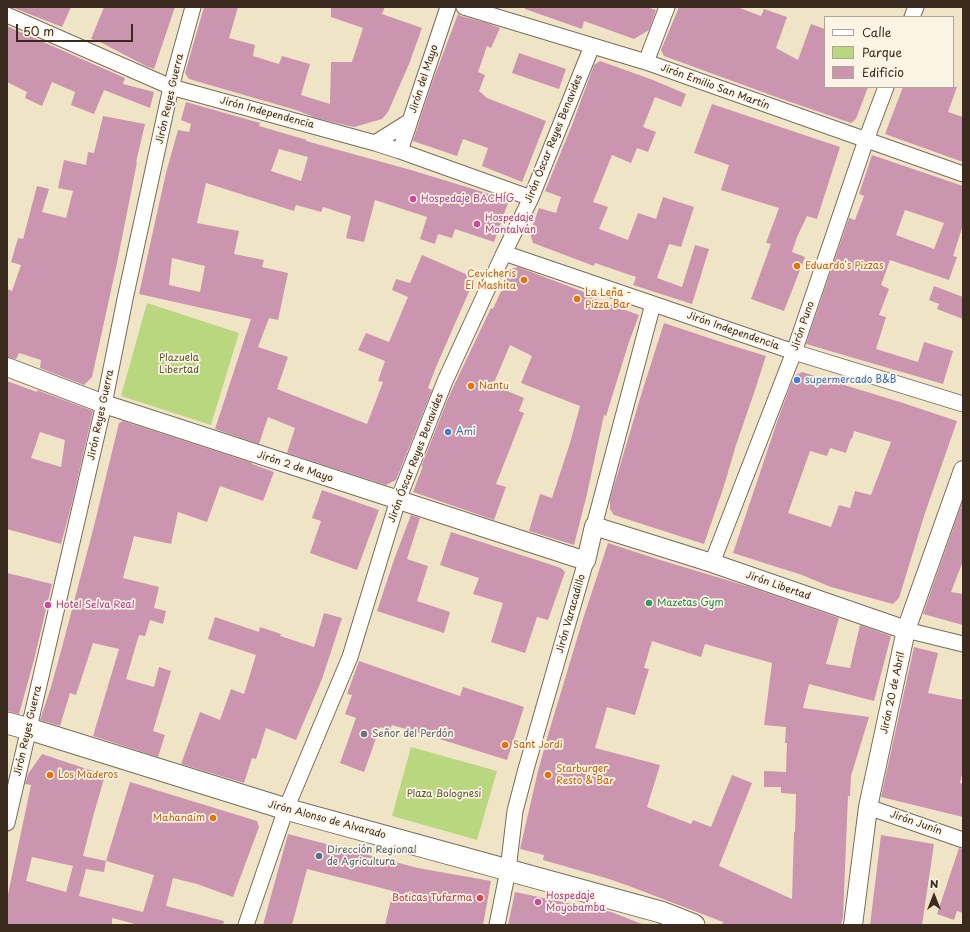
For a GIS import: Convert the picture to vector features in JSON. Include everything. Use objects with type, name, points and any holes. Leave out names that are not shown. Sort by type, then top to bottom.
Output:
[{"type":"main road","name":"Jirón Alonso de Alvarado","points":[[7,723],[286,809],[661,912],[694,925]]},
{"type":"street","name":"Jirón Reyes Guerra","points":[[7,823],[104,404],[171,87],[193,7]]},
{"type":"street","name":"Jirón del Mayo","points":[[400,151],[448,7]]},
{"type":"street","name":"Jirón Emilio San Martín","points":[[464,7],[646,62],[963,174]]},
{"type":"street","points":[[646,62],[667,7]]},
{"type":"street","name":"Jirón Independencia","points":[[7,15],[171,87],[375,143],[531,198]]},
{"type":"street","name":"Jirón Óscar Reyes Benavides","points":[[246,925],[286,809],[350,657],[398,500],[444,381],[531,198],[592,46]]},
{"type":"street","name":"Jirón Puno","points":[[712,563],[794,352],[866,140],[886,88]]},
{"type":"street","points":[[375,143],[410,121]]},
{"type":"street","name":"Jirón Independencia","points":[[504,253],[794,352],[963,404]]},
{"type":"street","name":"Jirón Varacadillo","points":[[497,925],[508,870],[515,812],[520,790],[586,561],[653,304]]},
{"type":"street","name":"Jirón 2 de Mayo","points":[[7,367],[104,404],[586,561]]},
{"type":"street","name":"Jirón 20 de Abril","points":[[853,925],[868,807],[906,630],[963,470]]},
{"type":"street","name":"Jirón Libertad","points":[[594,526],[712,563],[906,630],[963,644]]},
{"type":"street","name":"Jirón Junín","points":[[868,807],[963,840]]},
{"type":"green space","name":"Plazuela Libertad","points":[[147,303],[239,333],[211,425],[121,396]]},
{"type":"green space","name":"Plaza Bolognesi","points":[[411,747],[497,771],[477,840],[392,816]]},
{"type":"building","points":[[13,7],[71,7],[62,27]]},
{"type":"building","points":[[104,7],[175,7],[154,69],[98,41],[91,39]]},
{"type":"building","points":[[204,7],[238,7],[229,38],[255,45],[253,56],[279,64],[282,56],[310,64],[301,95],[330,104],[331,62],[352,62],[363,28],[331,17],[331,7],[385,7],[382,14],[422,28],[409,64],[388,112],[382,119],[354,127],[316,118],[296,110],[189,79],[185,73]]},
{"type":"building","points":[[525,7],[647,7],[656,10],[649,30],[634,39],[584,21],[582,29],[525,9]]},
{"type":"building","points":[[679,7],[737,7],[761,16],[764,9],[787,17],[776,48],[798,60],[811,24],[824,29],[824,88],[868,88],[856,119],[851,123],[664,56],[661,50]]},
{"type":"building","points":[[458,14],[500,28],[491,48],[487,46],[478,72],[485,75],[479,91],[487,98],[546,121],[522,182],[482,166],[488,148],[463,139],[457,156],[413,141],[432,83]]},
{"type":"building","points":[[7,26],[125,78],[123,84],[154,92],[150,108],[104,90],[94,114],[71,105],[75,92],[52,82],[42,106],[25,98],[27,92],[7,82]]},
{"type":"building","points":[[519,53],[566,69],[559,89],[512,73]]},
{"type":"building","points":[[600,61],[653,80],[686,94],[681,107],[655,97],[643,127],[656,132],[648,152],[637,148],[631,163],[612,155],[593,202],[608,207],[599,229],[628,240],[638,213],[656,219],[663,197],[694,207],[681,247],[669,244],[657,278],[682,287],[695,245],[709,249],[692,304],[633,285],[636,277],[595,263],[594,266],[533,243],[530,233],[539,208],[556,213],[561,197],[545,191],[572,125],[594,65]]},
{"type":"building","points":[[957,87],[948,112],[963,117],[963,162],[885,134],[903,88]]},
{"type":"building","points":[[186,102],[260,123],[259,126],[307,140],[306,141],[411,170],[509,200],[494,242],[455,229],[452,238],[438,234],[435,244],[420,239],[427,217],[375,200],[364,242],[346,238],[351,216],[323,207],[321,212],[296,205],[294,211],[206,183],[197,223],[239,231],[234,254],[264,260],[262,267],[288,273],[278,320],[269,318],[258,347],[288,357],[277,389],[367,424],[383,382],[378,381],[385,361],[358,350],[366,333],[389,342],[408,297],[392,290],[396,279],[410,283],[422,255],[475,278],[436,367],[428,388],[432,390],[396,480],[386,485],[287,453],[295,428],[268,417],[259,444],[215,429],[251,319],[139,294],[166,173],[178,130],[189,132],[191,124],[181,120]],"holes":[[[279,149],[308,157],[301,181],[271,171]],[[172,258],[205,266],[200,292],[169,285]]]},
{"type":"building","points":[[712,104],[840,147],[817,219],[807,216],[797,237],[792,252],[805,257],[784,311],[751,299],[771,244],[766,243],[779,208],[721,190],[729,165],[694,153]]},
{"type":"building","points":[[103,116],[145,124],[92,377],[84,385],[40,368],[41,360],[19,353],[16,359],[7,357],[7,289],[12,291],[21,265],[11,262],[18,238],[23,239],[37,186],[49,189],[42,212],[66,218],[73,191],[58,188],[64,160],[86,165],[88,152],[94,153]]},
{"type":"building","points":[[872,155],[963,186],[963,225],[953,256],[957,257],[949,280],[890,260],[881,285],[889,289],[879,315],[886,317],[876,349],[918,362],[924,342],[953,351],[943,384],[806,344],[849,218],[855,220],[864,196],[859,194]],"holes":[[[905,210],[944,223],[934,249],[896,235]]]},
{"type":"building","points":[[518,267],[593,295],[592,298],[639,315],[606,416],[604,415],[574,545],[529,531],[540,494],[552,498],[570,443],[580,406],[521,383],[532,356],[510,345],[493,385],[524,398],[519,411],[524,413],[496,484],[506,487],[494,520],[413,492],[423,466],[421,467],[449,396],[491,308],[493,309],[511,269]]},
{"type":"building","points":[[934,286],[963,297],[963,319],[937,309],[939,304],[929,300]]},
{"type":"building","points":[[664,323],[766,356],[704,544],[614,515],[610,509],[610,499]]},
{"type":"building","points":[[802,372],[957,421],[925,513],[899,598],[893,604],[831,587],[802,575],[733,553],[794,376]],"holes":[[[854,431],[891,442],[871,495],[855,491],[850,508],[839,505],[831,527],[788,513],[810,451],[827,456],[830,448],[846,453]]]},
{"type":"building","points":[[7,381],[37,392],[37,390],[93,411],[61,544],[7,529]],"holes":[[[40,432],[65,440],[61,467],[31,458]]]},
{"type":"building","points":[[123,421],[252,463],[274,472],[263,501],[220,486],[207,522],[178,512],[171,544],[134,536],[123,578],[159,587],[154,608],[166,611],[163,624],[150,620],[145,636],[139,635],[126,679],[154,687],[159,667],[171,671],[153,731],[165,735],[158,757],[93,736],[119,649],[93,643],[76,695],[70,693],[60,726],[40,720],[61,651],[119,423]]},
{"type":"building","points":[[322,490],[379,510],[357,570],[310,553],[321,521],[312,518]]},
{"type":"building","points":[[962,503],[963,561],[951,592],[963,594],[963,625],[923,614]]},
{"type":"building","points":[[411,515],[420,518],[407,559],[428,566],[417,601],[450,612],[444,633],[377,611]]},
{"type":"building","points":[[451,532],[561,568],[565,572],[548,620],[537,617],[525,653],[491,642],[503,603],[473,594],[479,578],[440,565]]},
{"type":"building","points":[[608,543],[750,587],[839,618],[826,664],[850,668],[860,625],[891,636],[874,701],[809,684],[803,708],[869,717],[851,776],[850,796],[848,796],[843,917],[841,925],[722,925],[723,922],[629,886],[543,860],[544,855],[520,849],[538,771],[583,619]],"holes":[[[652,641],[701,657],[705,644],[772,663],[764,725],[786,727],[786,772],[764,771],[764,787],[781,787],[781,793],[796,794],[792,899],[719,866],[752,783],[732,775],[711,827],[693,820],[691,824],[647,807],[660,765],[595,748],[607,707],[635,715],[649,669],[644,668]]]},
{"type":"building","points":[[7,573],[52,584],[34,660],[19,714],[7,711]]},
{"type":"building","points":[[324,613],[342,618],[322,679],[296,740],[266,728],[256,759],[252,758],[244,783],[181,764],[200,712],[220,720],[231,689],[244,694],[256,655],[208,639],[215,617],[259,632],[260,627],[281,634],[280,636],[314,647]]},
{"type":"building","points":[[914,647],[938,653],[928,693],[963,700],[963,770],[960,783],[963,784],[963,817],[881,797]]},
{"type":"building","points":[[359,661],[460,696],[463,687],[524,707],[507,760],[392,725],[390,730],[380,727],[364,772],[340,763],[356,718],[345,714],[352,695],[347,694]]},
{"type":"building","points":[[42,754],[105,775],[83,856],[106,861],[130,782],[257,821],[259,827],[233,897],[197,884],[173,878],[166,906],[224,921],[223,925],[139,925],[112,918],[112,925],[7,925],[7,899],[31,785],[25,784],[28,774]],"holes":[[[32,857],[73,866],[66,892],[26,881]],[[106,861],[154,875],[143,912],[79,896],[86,869],[104,872]]]},
{"type":"building","points":[[288,834],[418,868],[491,881],[483,925],[385,925],[393,891],[307,869],[292,925],[263,925]]},
{"type":"building","points":[[881,835],[934,844],[922,925],[870,925]]},
{"type":"building","points":[[959,848],[963,849],[963,913],[957,911],[954,920],[937,914]]},
{"type":"building","name":"Hospedaje Moyobamba","points":[[515,892],[611,912],[642,925],[508,925]]},
{"type":"place","name":"Hospedaje BACHÍG","points":[[413,199]]},
{"type":"place","name":"Hospedaje Montalván","points":[[477,224]]},
{"type":"place","name":"Eduardo's Pizzas","points":[[797,266]]},
{"type":"place","name":"Cevicheris El Mashita","points":[[524,280]]},
{"type":"place","name":"La Leña - Pizza Bar","points":[[577,299]]},
{"type":"place","name":"supermercado B&B","points":[[797,380]]},
{"type":"place","name":"Nantu","points":[[471,386]]},
{"type":"place","name":"Ami","points":[[448,432]]},
{"type":"place","name":"Mazetas Gym","points":[[649,603]]},
{"type":"place","name":"Hotel Selva Real","points":[[48,605]]},
{"type":"place","name":"Señor del Perdón","points":[[364,734]]},
{"type":"place","name":"Sant Jordi","points":[[505,745]]},
{"type":"place","name":"Los Maderos","points":[[50,775]]},
{"type":"place","name":"Starburger Resto & Bar","points":[[548,775]]},
{"type":"place","name":"Mahanaim","points":[[213,818]]},
{"type":"place","name":"Dirección Regional de Agricultura","points":[[319,856]]},
{"type":"place","name":"Boticas Tufarma","points":[[480,898]]},
{"type":"place","name":"Hospedaje Moyobamba","points":[[538,902]]}]
